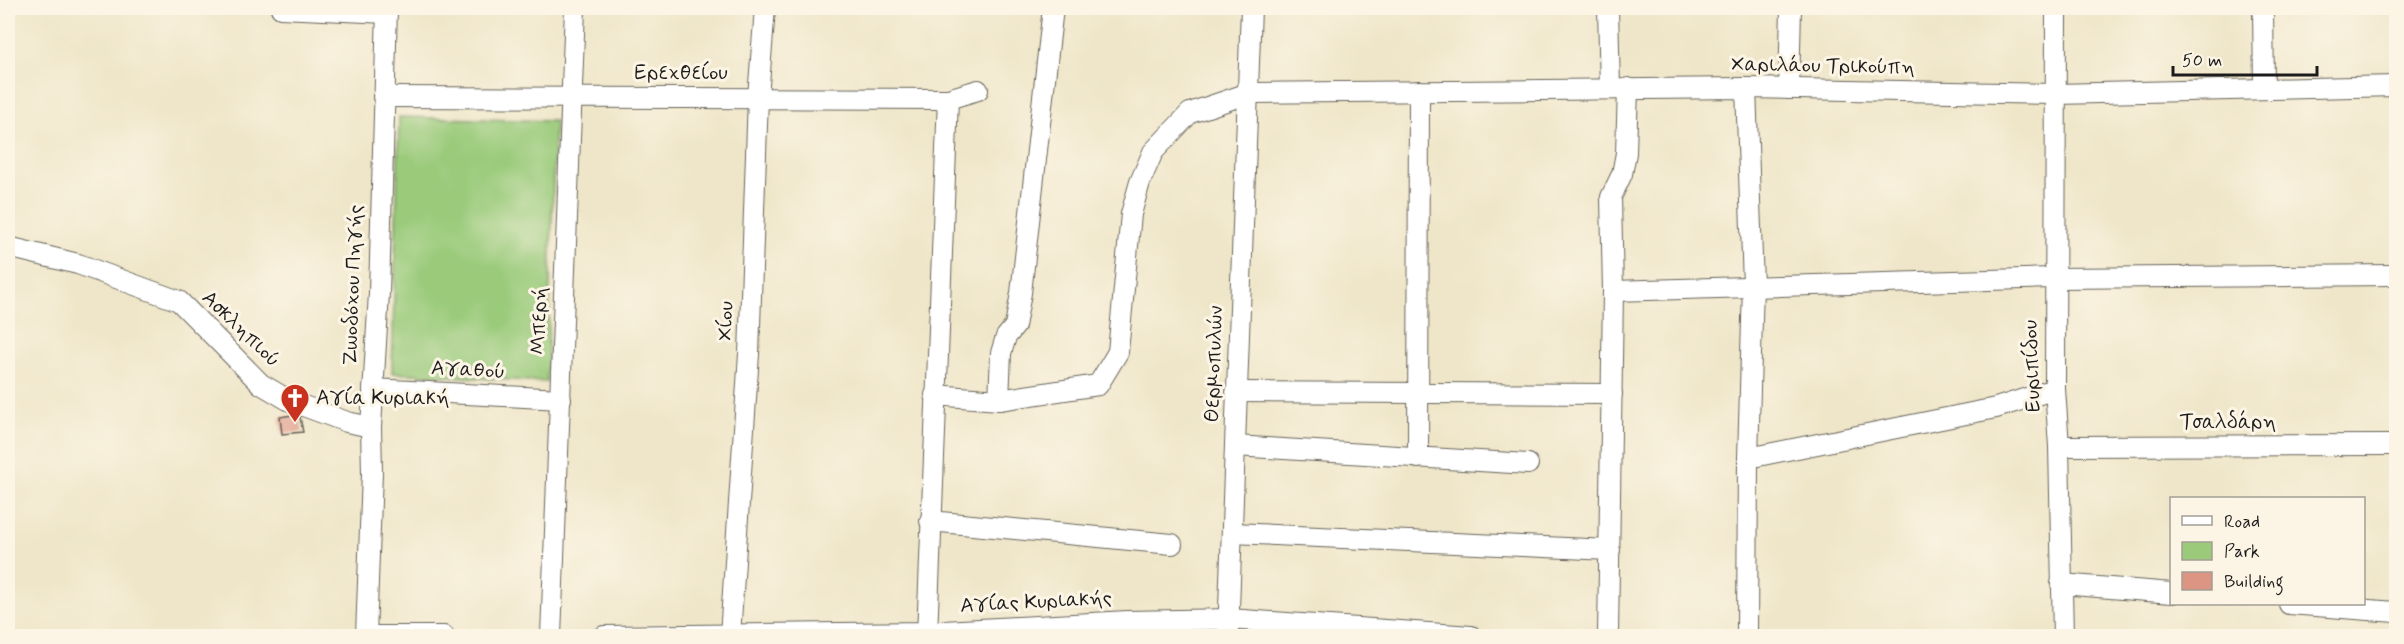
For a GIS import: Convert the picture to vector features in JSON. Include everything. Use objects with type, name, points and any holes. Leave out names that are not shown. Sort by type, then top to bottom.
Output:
[{"type":"street","points":[[281,8],[387,10]]},
{"type":"street","name":"Μπερή","points":[[550,636],[575,8]]},
{"type":"street","name":"Χίου","points":[[730,636],[749,354],[758,97],[765,8]]},
{"type":"street","points":[[935,394],[999,400],[1001,353],[1006,337],[1015,326],[1021,292],[1053,8]]},
{"type":"street","name":"Θερμοπυλών","points":[[1228,628],[1251,8]]},
{"type":"street","points":[[1608,8],[1626,153],[1622,174],[1611,197],[1613,291],[1608,636]]},
{"type":"street","points":[[1789,89],[1791,8]]},
{"type":"street","name":"Ευριπίδου","points":[[2056,8],[2055,389],[2059,446],[2063,636]]},
{"type":"street","points":[[2263,8],[2264,89]]},
{"type":"street","name":"Ζωοδόχου Πηγής","points":[[366,636],[372,473],[370,427],[379,293],[387,10]]},
{"type":"street","name":"Χαριλάου Τρικούπη","points":[[999,400],[1098,385],[1118,352],[1131,214],[1140,182],[1153,152],[1190,113],[1249,93],[1746,88],[2056,94],[2397,86]]},
{"type":"street","points":[[1746,88],[1753,285],[1748,458],[1747,636]]},
{"type":"street","name":"Ερεχθείου","points":[[383,98],[948,99],[978,90]]},
{"type":"street","points":[[1418,458],[1419,91]]},
{"type":"street","points":[[926,634],[948,99]]},
{"type":"street","name":"Ασκληπιού","points":[[8,247],[78,264],[179,301],[261,384],[291,401],[347,422],[370,427]]},
{"type":"street","points":[[1613,291],[1753,285],[2054,278],[2397,275]]},
{"type":"street","name":"Αγαθού","points":[[373,389],[561,399]]},
{"type":"street","points":[[1748,458],[1996,408],[2055,389]]},
{"type":"street","points":[[1236,392],[1612,394]]},
{"type":"street","name":"Τσαλδάρη","points":[[2059,446],[2397,445]]},
{"type":"street","points":[[1235,446],[1528,464]]},
{"type":"street","points":[[930,521],[1172,544]]},
{"type":"street","points":[[1232,533],[1610,550]]},
{"type":"street","points":[[2061,584],[2170,593]]},
{"type":"street","points":[[2313,605],[2397,612]]},
{"type":"street","name":"Αγίας Κυριακής","points":[[604,636],[926,634],[1228,628],[1471,636]]},
{"type":"street","points":[[366,636],[444,636]]},
{"type":"green space","points":[[399,117],[555,121],[547,382],[392,373]]},
{"type":"building","points":[[292,415],[300,417],[303,432],[282,434],[280,417]]},
{"type":"place","name":"Αγία Κυριακή","points":[[295,424]]}]
